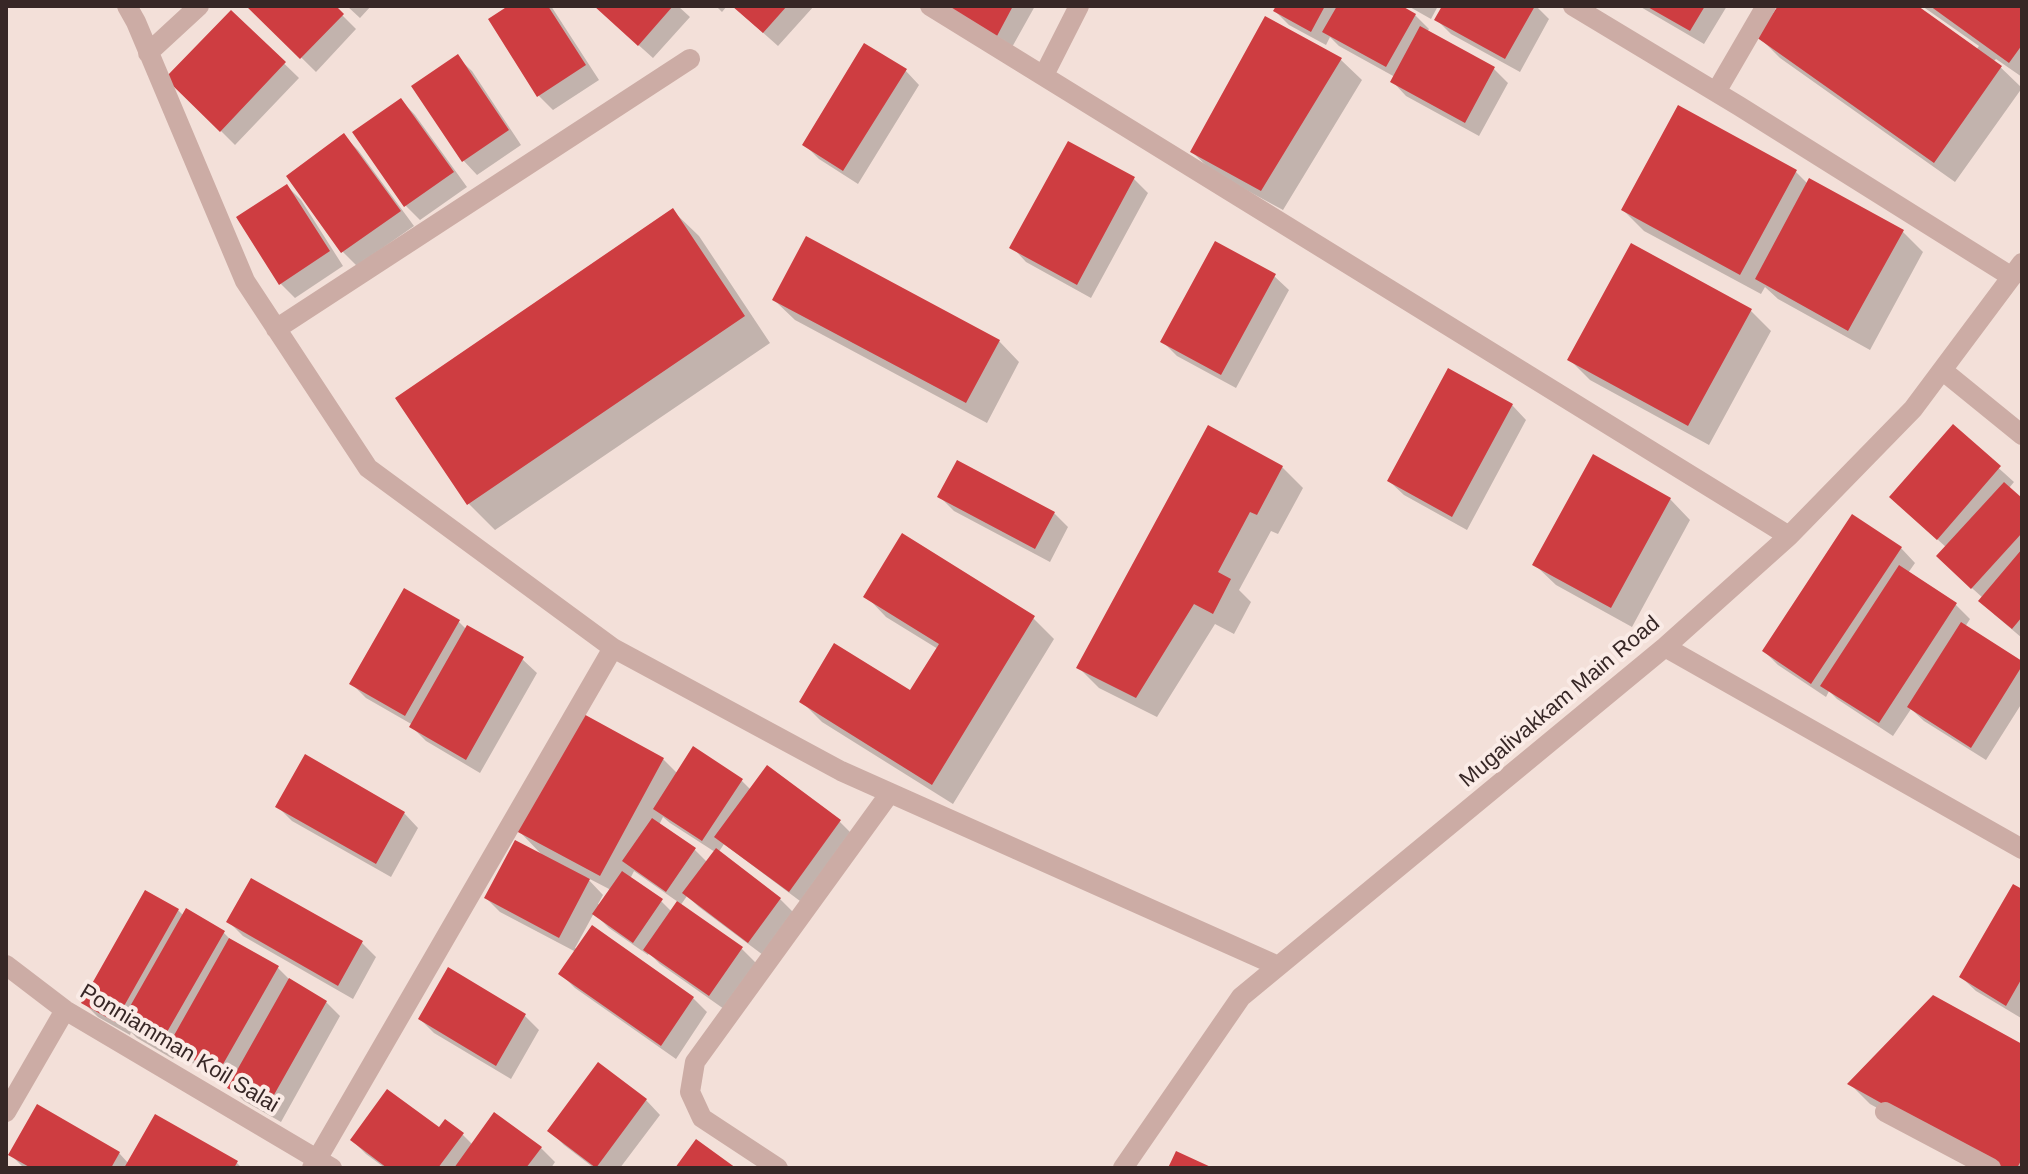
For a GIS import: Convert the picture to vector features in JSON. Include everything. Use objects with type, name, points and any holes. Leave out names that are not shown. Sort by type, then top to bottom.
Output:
[{"type":"street","points":[[127,6],[245,281],[368,468],[613,648],[841,771],[1278,966]]},
{"type":"street","points":[[148,53],[199,6]]},
{"type":"street","points":[[930,6],[1789,536]]},
{"type":"street","points":[[1044,75],[1079,6]]},
{"type":"street","points":[[1573,6],[2017,270]]},
{"type":"street","points":[[1716,92],[1766,6]]},
{"type":"street","points":[[276,329],[690,59]]},
{"type":"street","name":"Mugalivakkam Main Road","points":[[1123,1168],[1241,997],[1665,647],[1789,536],[1913,409],[2017,270]]},
{"type":"street","points":[[1942,370],[2022,435]]},
{"type":"street","points":[[1665,647],[2022,849]]},
{"type":"street","points":[[320,1165],[613,648]]},
{"type":"street","points":[[778,1168],[702,1118],[690,1092],[695,1062],[890,793]]},
{"type":"street","name":"Ponniamman Koil Salai","points":[[6,965],[65,1010],[320,1165]]},
{"type":"street","points":[[6,1112],[65,1010]]},
{"type":"street","points":[[1885,1112],[1991,1168]]},
{"type":"building","points":[[246,6],[336,6],[344,14],[300,59]]},
{"type":"building","points":[[508,6],[548,6],[586,65],[537,97],[488,19]]},
{"type":"building","points":[[594,6],[673,6],[638,46]]},
{"type":"building","points":[[732,6],[787,6],[763,33]]},
{"type":"building","points":[[940,6],[1013,6],[997,36]]},
{"type":"building","points":[[1276,6],[1325,6],[1311,32],[1273,11]]},
{"type":"building","points":[[1337,6],[1402,6],[1416,14],[1386,67],[1322,32]]},
{"type":"building","points":[[1442,6],[1535,6],[1505,59],[1434,20]]},
{"type":"building","points":[[1646,6],[1705,6],[1690,31]]},
{"type":"building","points":[[1778,6],[1918,6],[2002,66],[1934,163],[1756,37]]},
{"type":"building","points":[[1930,6],[2022,6],[2022,45],[2009,63]]},
{"type":"building","points":[[231,10],[286,62],[220,132],[165,78]]},
{"type":"building","points":[[1265,16],[1342,58],[1261,191],[1190,152]]},
{"type":"building","points":[[1420,26],[1495,67],[1465,123],[1390,82]]},
{"type":"building","points":[[864,43],[907,69],[843,171],[802,145]]},
{"type":"building","points":[[458,54],[509,130],[462,162],[411,86]]},
{"type":"building","points":[[401,98],[454,172],[404,207],[352,132]]},
{"type":"building","points":[[1678,105],[1797,170],[1740,275],[1621,210]]},
{"type":"building","points":[[344,133],[401,211],[341,253],[286,176]]},
{"type":"building","points":[[1068,141],[1135,177],[1077,285],[1009,248]]},
{"type":"building","points":[[1809,178],[1904,230],[1848,331],[1755,279]]},
{"type":"building","points":[[287,184],[330,251],[279,285],[236,217]]},
{"type":"building","points":[[673,208],[745,316],[467,505],[395,398]]},
{"type":"building","points":[[806,236],[1000,340],[966,403],[772,300]]},
{"type":"building","points":[[1215,241],[1276,274],[1221,375],[1160,342]]},
{"type":"building","points":[[1631,243],[1752,309],[1688,426],[1567,360]]},
{"type":"building","points":[[1448,368],[1513,404],[1452,517],[1387,481]]},
{"type":"building","points":[[1953,424],[2001,466],[1937,540],[1889,497]]},
{"type":"building","points":[[1208,425],[1283,466],[1257,515],[1250,512],[1218,572],[1231,579],[1213,614],[1194,604],[1136,698],[1076,668]]},
{"type":"building","points":[[1593,454],[1671,498],[1611,608],[1532,565]]},
{"type":"building","points":[[957,460],[1055,512],[1035,549],[937,497]]},
{"type":"building","points":[[2004,482],[2022,498],[2022,533],[1971,589],[1936,556]]},
{"type":"building","points":[[1852,514],[1902,547],[1811,684],[1762,651]]},
{"type":"building","points":[[902,533],[1035,616],[932,785],[799,702],[834,643],[910,690],[939,644],[863,597]]},
{"type":"building","points":[[2022,549],[2022,617],[2012,629],[1978,601]]},
{"type":"building","points":[[1899,565],[1957,603],[1879,723],[1820,686]]},
{"type":"building","points":[[404,588],[460,620],[405,716],[349,684]]},
{"type":"building","points":[[1961,622],[2022,661],[2022,666],[1971,748],[1907,707]]},
{"type":"building","points":[[467,625],[524,657],[466,760],[409,727]]},
{"type":"building","points":[[580,712],[664,758],[600,876],[516,831]]},
{"type":"building","points":[[693,746],[743,779],[702,841],[653,809]]},
{"type":"building","points":[[305,754],[405,812],[376,864],[275,807]]},
{"type":"building","points":[[767,765],[841,820],[789,892],[714,837]]},
{"type":"building","points":[[652,818],[696,848],[666,892],[622,861]]},
{"type":"building","points":[[515,840],[590,879],[559,938],[484,898]]},
{"type":"building","points":[[716,848],[781,898],[748,943],[682,893]]},
{"type":"building","points":[[622,871],[663,899],[633,943],[592,914]]},
{"type":"building","points":[[251,878],[363,941],[338,986],[226,922]]},
{"type":"building","points":[[2013,884],[2022,889],[2022,978],[2006,1006],[1959,977]]},
{"type":"building","points":[[145,890],[179,909],[115,1022],[81,1003]]},
{"type":"building","points":[[677,901],[743,947],[709,996],[643,950]]},
{"type":"building","points":[[186,908],[225,931],[159,1046],[120,1024]]},
{"type":"building","points":[[592,925],[694,997],[661,1046],[558,974]]},
{"type":"building","points":[[229,938],[279,966],[218,1073],[168,1046]]},
{"type":"building","points":[[448,967],[526,1014],[496,1066],[418,1019]]},
{"type":"building","points":[[289,978],[327,1001],[266,1109],[227,1088]]},
{"type":"building","points":[[1933,995],[2022,1044],[2022,1159],[2017,1168],[1998,1168],[1847,1084]]},
{"type":"building","points":[[598,1062],[647,1099],[596,1168],[547,1131]]},
{"type":"building","points":[[387,1089],[439,1127],[445,1119],[464,1133],[438,1168],[387,1168],[350,1140]]},
{"type":"building","points":[[37,1104],[120,1152],[111,1168],[31,1168],[8,1155]]},
{"type":"building","points":[[494,1112],[542,1147],[526,1168],[454,1168]]},
{"type":"building","points":[[155,1114],[238,1161],[234,1168],[124,1168]]},
{"type":"building","points":[[696,1139],[736,1168],[675,1168]]},
{"type":"building","points":[[1176,1151],[1213,1168],[1168,1168]]}]
